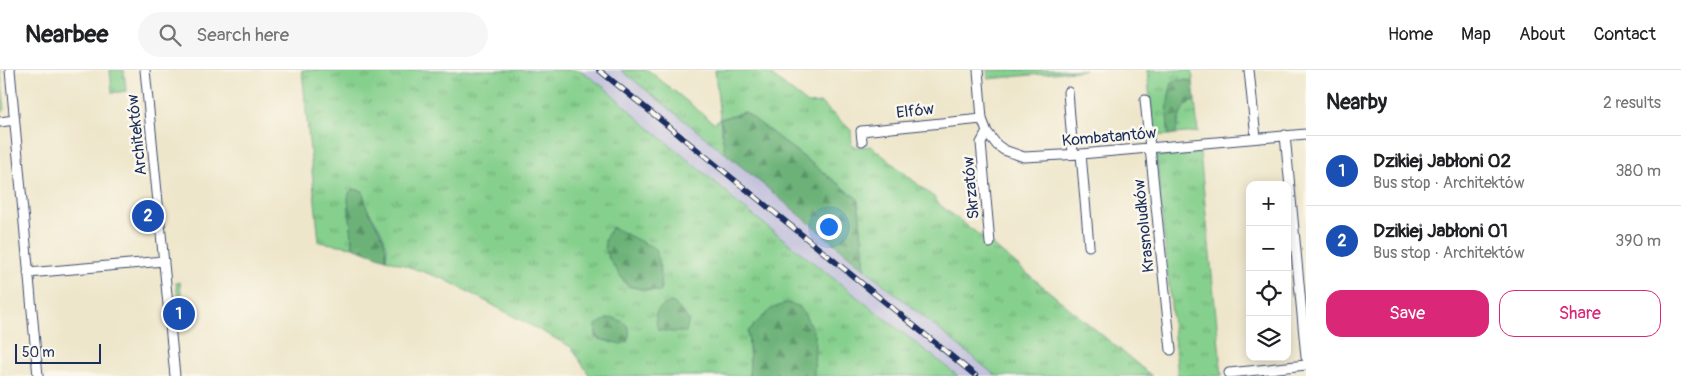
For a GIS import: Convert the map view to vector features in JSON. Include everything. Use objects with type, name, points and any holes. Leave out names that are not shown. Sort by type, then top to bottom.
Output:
[{"type":"street","points":[[10,70],[38,376]]},
{"type":"street","name":"Architektów","points":[[144,70],[175,376]]},
{"type":"street","name":"Kombatantów","points":[[978,70],[982,119],[987,132],[997,145],[1004,150],[1024,157],[1306,134]]},
{"type":"street","points":[[1249,70],[1256,138]]},
{"type":"street","points":[[1068,92],[1089,246]]},
{"type":"street","name":"Krasnoludków","points":[[1145,100],[1171,350]]},
{"type":"street","name":"Elfów","points":[[862,141],[861,131],[982,119]]},
{"type":"street","points":[[0,122],[14,120]]},
{"type":"street","name":"Skrzatów","points":[[987,132],[981,143],[990,243]]},
{"type":"street","points":[[1285,135],[1306,357]]},
{"type":"street","points":[[1296,255],[1306,254]]},
{"type":"street","points":[[28,273],[164,261]]},
{"type":"street","points":[[1229,373],[1306,364]]},
{"type":"shaded area","points":[[580,70],[621,70],[996,376],[958,376],[731,198],[728,193],[648,127],[605,88]]},
{"type":"green space","points":[[0,70],[5,109],[0,115]]},
{"type":"green space","points":[[110,70],[124,70],[126,91],[112,93]]},
{"type":"green space","points":[[302,70],[580,70],[605,88],[648,127],[728,193],[731,198],[958,376],[814,376],[748,331],[749,376],[590,376],[571,347],[444,279],[386,259],[387,247],[381,231],[367,208],[348,199],[353,247],[319,242]],"holes":[[[608,257],[661,291],[643,290],[627,286]],[[596,325],[613,343],[596,338]]]},
{"type":"green space","points":[[621,70],[648,70],[714,123],[720,118],[715,70],[765,70],[808,104],[821,103],[851,130],[852,147],[871,146],[936,199],[936,202],[995,247],[1152,376],[996,376],[865,269],[858,199],[745,112],[720,119],[725,153]]},
{"type":"green space","points":[[987,70],[1085,70],[988,79]]},
{"type":"green space","points":[[1147,70],[1192,70],[1193,81],[1183,80],[1172,83],[1167,109],[1169,135],[1154,136]]},
{"type":"green space","points":[[1178,80],[1193,81],[1195,101],[1186,105],[1179,119],[1175,134],[1169,135],[1167,115],[1169,95],[1172,83]]},
{"type":"green space","points":[[1195,101],[1198,132],[1175,134],[1183,109],[1190,102]]},
{"type":"green space","points":[[745,112],[858,199],[865,269],[725,153],[720,119]]},
{"type":"green space","points":[[1200,153],[1222,376],[1178,376],[1156,156]]},
{"type":"green space","points":[[353,189],[363,191],[367,208],[383,239],[386,259],[353,247],[348,199],[349,193]]},
{"type":"green space","points":[[612,227],[656,249],[660,268],[661,292],[628,286],[606,252],[605,241]]},
{"type":"green space","points":[[180,282],[183,311],[180,311],[176,283]]},
{"type":"green space","points":[[673,302],[689,320],[686,332],[658,330],[657,311],[659,308]]},
{"type":"green space","points":[[786,303],[799,306],[815,335],[814,376],[749,376],[748,331],[771,309]]},
{"type":"green space","points":[[614,318],[628,326],[629,337],[627,342],[621,344],[596,338],[596,325],[607,319]]},
{"type":"railway","points":[[599,70],[976,376]]},
{"type":"place","name":"Dzikiej Jabłoni 01","points":[[148,216]]},
{"type":"place","name":"Dzikiej Jabłoni 02","points":[[179,314]]}]
